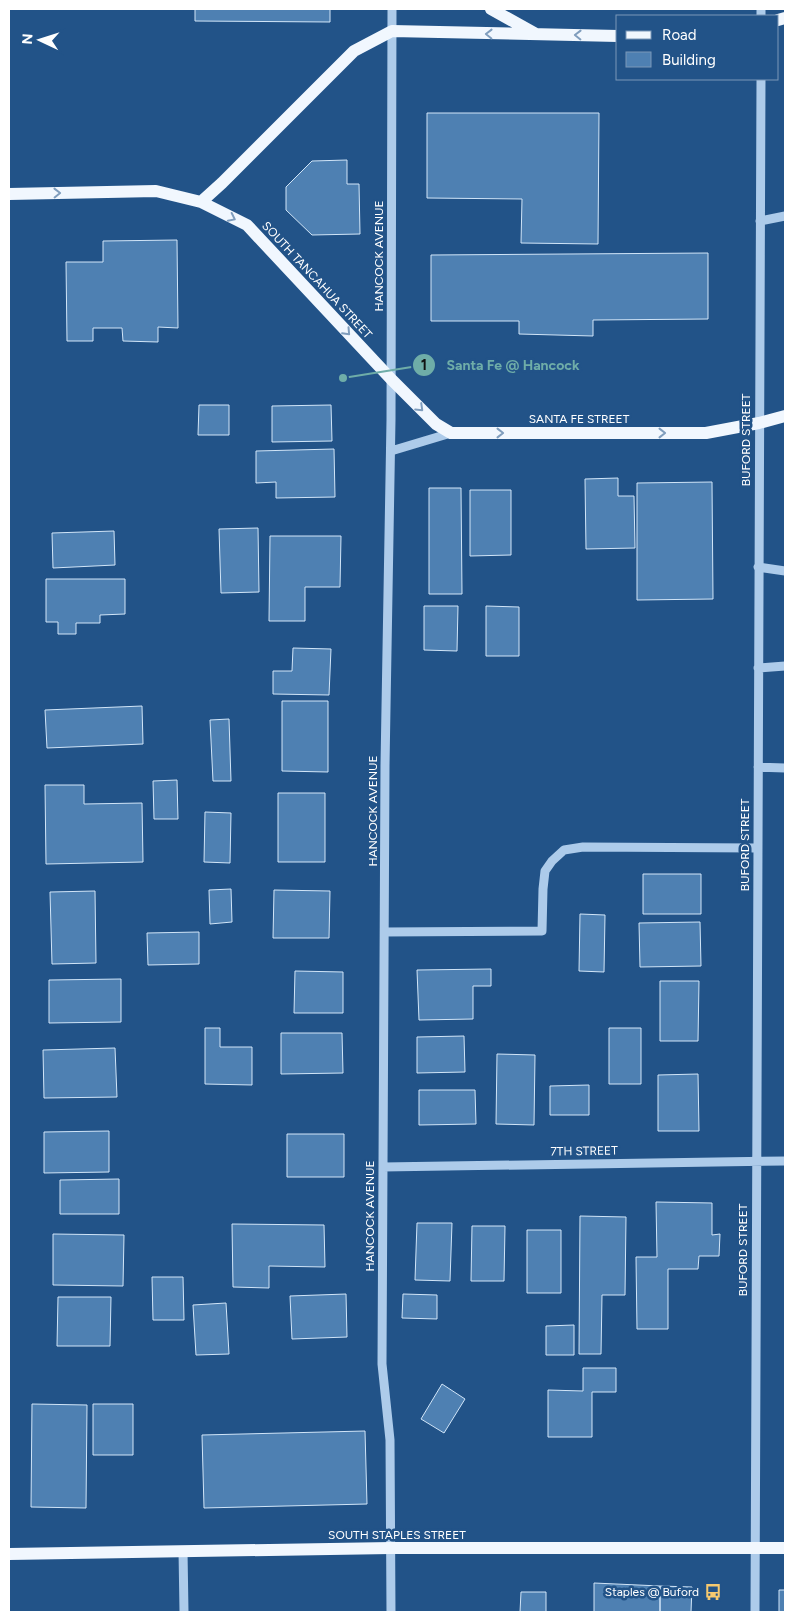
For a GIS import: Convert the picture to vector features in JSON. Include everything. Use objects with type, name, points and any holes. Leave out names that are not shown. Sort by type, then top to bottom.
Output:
[{"type":"main road","points":[[491,9],[538,35]]},
{"type":"main road","points":[[201,202],[354,51],[392,31],[616,36]]},
{"type":"main road","name":"SOUTH TANCAHUA STREET","points":[[9,194],[156,191],[201,202],[247,225],[391,380]]},
{"type":"main road","points":[[391,380],[436,424],[451,433]]},
{"type":"main road","name":"SANTA FE STREET","points":[[451,433],[706,433],[785,416]]},
{"type":"main road","name":"SOUTH STAPLES STREET","points":[[9,1554],[391,1548],[785,1548]]},
{"type":"street","name":"HANCOCK AVENUE","points":[[391,1612],[390,1440],[382,1364],[385,776],[391,380],[392,9]]},
{"type":"street","name":"BUFORD STREET","points":[[754,1612],[761,80]]},
{"type":"street","points":[[760,221],[785,216]]},
{"type":"street","points":[[390,451],[451,433]]},
{"type":"street","points":[[758,567],[785,571]]},
{"type":"street","points":[[758,668],[785,666]]},
{"type":"street","points":[[758,768],[785,768]]},
{"type":"street","points":[[384,932],[542,931],[545,871],[552,861],[564,850],[584,847],[757,848]]},
{"type":"street","name":"7TH STREET","points":[[383,1167],[785,1161]]},
{"type":"street","points":[[183,1551],[184,1612]]},
{"type":"building","points":[[195,9],[330,9],[330,22],[195,21]]},
{"type":"building","points":[[427,113],[599,113],[598,244],[521,243],[522,199],[427,198]]},
{"type":"building","points":[[347,160],[347,184],[359,184],[360,234],[312,235],[286,210],[286,187],[312,161]]},
{"type":"building","points":[[177,240],[178,328],[158,327],[158,342],[123,341],[122,328],[93,328],[93,341],[67,341],[66,262],[103,262],[103,241]]},
{"type":"building","points":[[708,253],[708,319],[593,320],[593,336],[519,334],[519,321],[431,321],[431,255]]},
{"type":"building","points":[[199,405],[229,405],[229,435],[198,435]]},
{"type":"building","points":[[331,405],[332,441],[272,442],[272,406]]},
{"type":"building","points":[[334,449],[335,497],[276,498],[276,482],[256,483],[256,451]]},
{"type":"building","points":[[618,478],[618,496],[634,496],[635,548],[586,549],[585,479]]},
{"type":"building","points":[[712,482],[713,599],[637,600],[637,483]]},
{"type":"building","points":[[429,488],[461,488],[462,594],[429,594]]},
{"type":"building","points":[[470,490],[511,490],[511,555],[470,556]]},
{"type":"building","points":[[258,528],[259,592],[221,593],[219,529]]},
{"type":"building","points":[[114,531],[115,565],[53,568],[52,533]]},
{"type":"building","points":[[270,536],[341,536],[340,587],[305,587],[305,621],[269,621]]},
{"type":"building","points":[[46,579],[125,579],[125,614],[100,615],[100,623],[76,623],[76,634],[58,634],[58,622],[46,622]]},
{"type":"building","points":[[424,606],[458,606],[457,651],[424,650]]},
{"type":"building","points":[[486,606],[519,607],[519,656],[486,656]]},
{"type":"building","points":[[293,648],[331,649],[329,695],[273,694],[273,671],[292,671]]},
{"type":"building","points":[[282,701],[328,701],[328,772],[282,771]]},
{"type":"building","points":[[142,706],[143,744],[47,748],[45,710]]},
{"type":"building","points":[[229,719],[231,781],[213,781],[210,720]]},
{"type":"building","points":[[177,780],[178,819],[154,819],[153,781]]},
{"type":"building","points":[[45,785],[84,785],[84,804],[142,803],[143,862],[46,864]]},
{"type":"building","points":[[278,793],[325,793],[325,862],[278,862]]},
{"type":"building","points":[[205,812],[231,813],[230,863],[204,862]]},
{"type":"building","points":[[643,874],[701,874],[701,914],[643,914]]},
{"type":"building","points":[[231,889],[232,922],[210,924],[209,890]]},
{"type":"building","points":[[274,890],[330,891],[329,938],[273,938]]},
{"type":"building","points":[[95,891],[96,963],[52,964],[50,892]]},
{"type":"building","points":[[580,914],[605,915],[604,972],[579,971]]},
{"type":"building","points":[[700,922],[701,966],[640,967],[639,923]]},
{"type":"building","points":[[199,932],[199,964],[148,965],[147,933]]},
{"type":"building","points":[[491,969],[491,986],[473,986],[473,1019],[419,1020],[417,970]]},
{"type":"building","points":[[295,971],[343,972],[343,1013],[294,1013]]},
{"type":"building","points":[[121,979],[121,1022],[49,1023],[49,980]]},
{"type":"building","points":[[660,981],[699,981],[698,1041],[660,1041]]},
{"type":"building","points":[[205,1028],[220,1028],[220,1047],[252,1047],[252,1085],[205,1084]]},
{"type":"building","points":[[609,1028],[641,1028],[641,1084],[609,1084]]},
{"type":"building","points":[[281,1033],[342,1033],[343,1073],[281,1074]]},
{"type":"building","points":[[464,1036],[465,1072],[417,1073],[417,1037]]},
{"type":"building","points":[[115,1048],[117,1097],[44,1098],[43,1050]]},
{"type":"building","points":[[497,1054],[535,1055],[534,1125],[496,1124]]},
{"type":"building","points":[[698,1074],[699,1131],[658,1131],[658,1075]]},
{"type":"building","points":[[589,1085],[589,1115],[550,1115],[550,1086]]},
{"type":"building","points":[[419,1090],[475,1090],[476,1124],[419,1125]]},
{"type":"building","points":[[109,1131],[109,1172],[44,1173],[44,1132]]},
{"type":"building","points":[[287,1134],[344,1134],[344,1177],[287,1177]]},
{"type":"building","points":[[119,1179],[119,1214],[60,1214],[60,1180]]},
{"type":"building","points":[[656,1202],[712,1203],[712,1235],[720,1234],[719,1256],[699,1256],[698,1269],[668,1269],[668,1329],[637,1329],[636,1257],[657,1257]]},
{"type":"building","points":[[580,1216],[626,1217],[625,1295],[602,1295],[601,1354],[579,1354]]},
{"type":"building","points":[[417,1223],[452,1223],[450,1281],[415,1280]]},
{"type":"building","points":[[232,1224],[324,1225],[325,1267],[269,1266],[269,1288],[233,1287]]},
{"type":"building","points":[[472,1226],[505,1226],[504,1281],[471,1281]]},
{"type":"building","points":[[527,1230],[561,1230],[561,1293],[527,1293]]},
{"type":"building","points":[[53,1234],[124,1235],[123,1286],[53,1285]]},
{"type":"building","points":[[152,1277],[183,1277],[184,1320],[153,1320]]},
{"type":"building","points":[[346,1294],[347,1337],[292,1339],[290,1296]]},
{"type":"building","points":[[403,1294],[437,1295],[437,1319],[402,1318]]},
{"type":"building","points":[[58,1297],[111,1297],[110,1346],[57,1346]]},
{"type":"building","points":[[226,1303],[229,1354],[196,1355],[193,1305]]},
{"type":"building","points":[[574,1325],[574,1355],[546,1355],[546,1326]]},
{"type":"building","points":[[583,1368],[616,1368],[616,1392],[592,1392],[592,1437],[548,1437],[548,1390],[583,1391]]},
{"type":"building","points":[[442,1384],[465,1399],[444,1433],[421,1419]]},
{"type":"building","points":[[32,1404],[87,1405],[86,1508],[31,1507]]},
{"type":"building","points":[[93,1404],[133,1404],[133,1455],[93,1455]]},
{"type":"building","points":[[365,1431],[367,1504],[204,1508],[202,1435]]},
{"type":"building","points":[[594,1583],[660,1586],[660,1612],[594,1612]]},
{"type":"building","points":[[660,1586],[692,1587],[691,1612],[660,1612]]},
{"type":"building","points":[[779,1590],[785,1590],[785,1612],[779,1612]]},
{"type":"building","points":[[521,1592],[546,1592],[546,1612],[520,1612]]},
{"type":"place","name":"Santa Fe @ Hancock","points":[[343,378]]},
{"type":"place","name":"Staples @ Buford","points":[[713,1592]]}]
